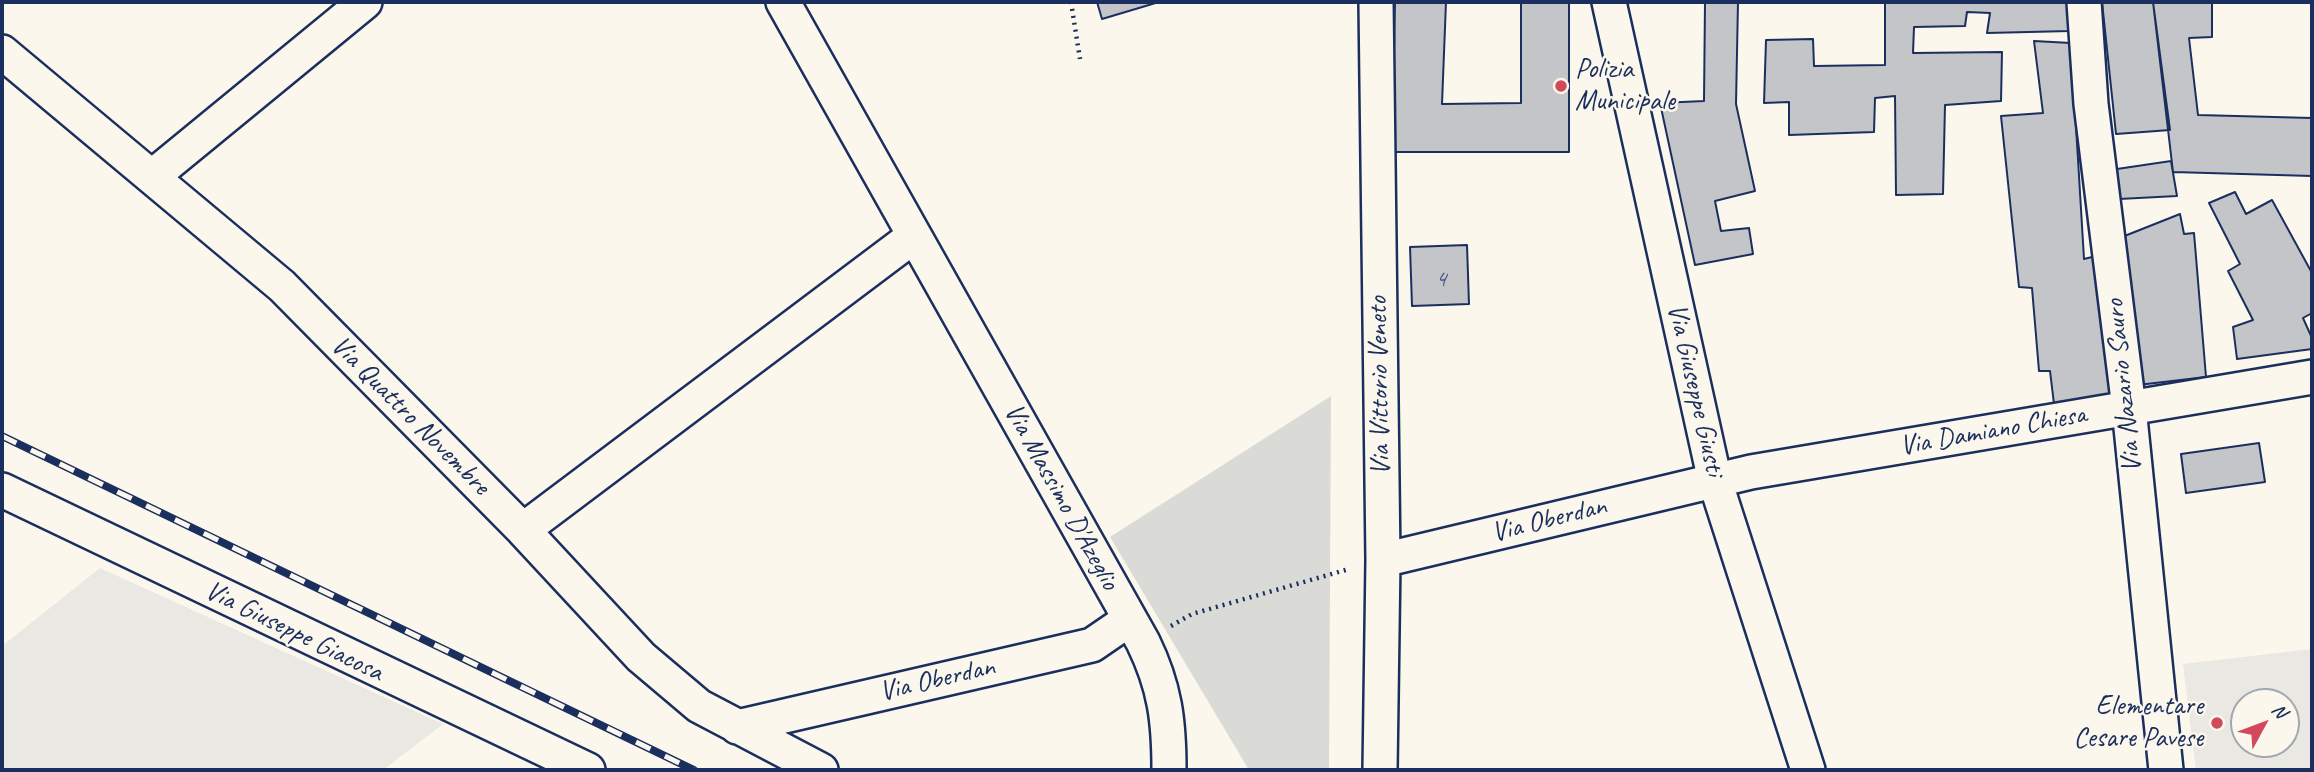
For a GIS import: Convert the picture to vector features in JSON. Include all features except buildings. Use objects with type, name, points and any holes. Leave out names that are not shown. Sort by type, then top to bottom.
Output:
[{"type":"street","points":[[153,176],[365,2]]},
{"type":"street","name":"Via Massimo D'Azeglio","points":[[783,2],[1157,670],[1169,720],[1169,770]]},
{"type":"street","name":"Via Vittorio Veneto","points":[[1376,2],[1383,559],[1380,770]]},
{"type":"street","name":"Via Giuseppe Giusti","points":[[1609,2],[1715,481],[1808,770]]},
{"type":"street","name":"Via Nazario Sauro","points":[[2084,2],[2091,104],[2129,408],[2166,770]]},
{"type":"street","name":"Via Quattro Novembre","points":[[2,52],[282,286],[523,530],[641,657],[699,706],[821,770]]},
{"type":"street","points":[[523,530],[914,236]]},
{"type":"street","name":"Via Damiano Chiesa","points":[[1715,481],[2312,377]]},
{"type":"street","name":"Via Oberdan","points":[[1383,559],[1715,481]]},
{"type":"street","name":"Via Giuseppe Giacosa","points":[[2,490],[588,770]]},
{"type":"street","name":"Via Oberdan","points":[[737,727],[1092,645],[1137,631]]},
{"type":"path","points":[[1072,2],[1080,59]]},
{"type":"path","points":[[1137,631],[1383,559]]},
{"type":"shaded area","points":[[1331,396],[1329,770],[1249,770],[1110,537]]},
{"type":"shaded area","points":[[100,568],[443,724],[383,770],[2,770],[2,646]]},
{"type":"shaded area","name":"Elementare Cesare Pavese","points":[[2312,649],[2312,770],[2196,770],[2183,664]]},
{"type":"railway","points":[[2,436],[694,770]]},
{"type":"place","name":"Polizia Municipale","points":[[1561,86]]},
{"type":"place","name":"Elementare Cesare Pavese","points":[[2217,723]]}]
